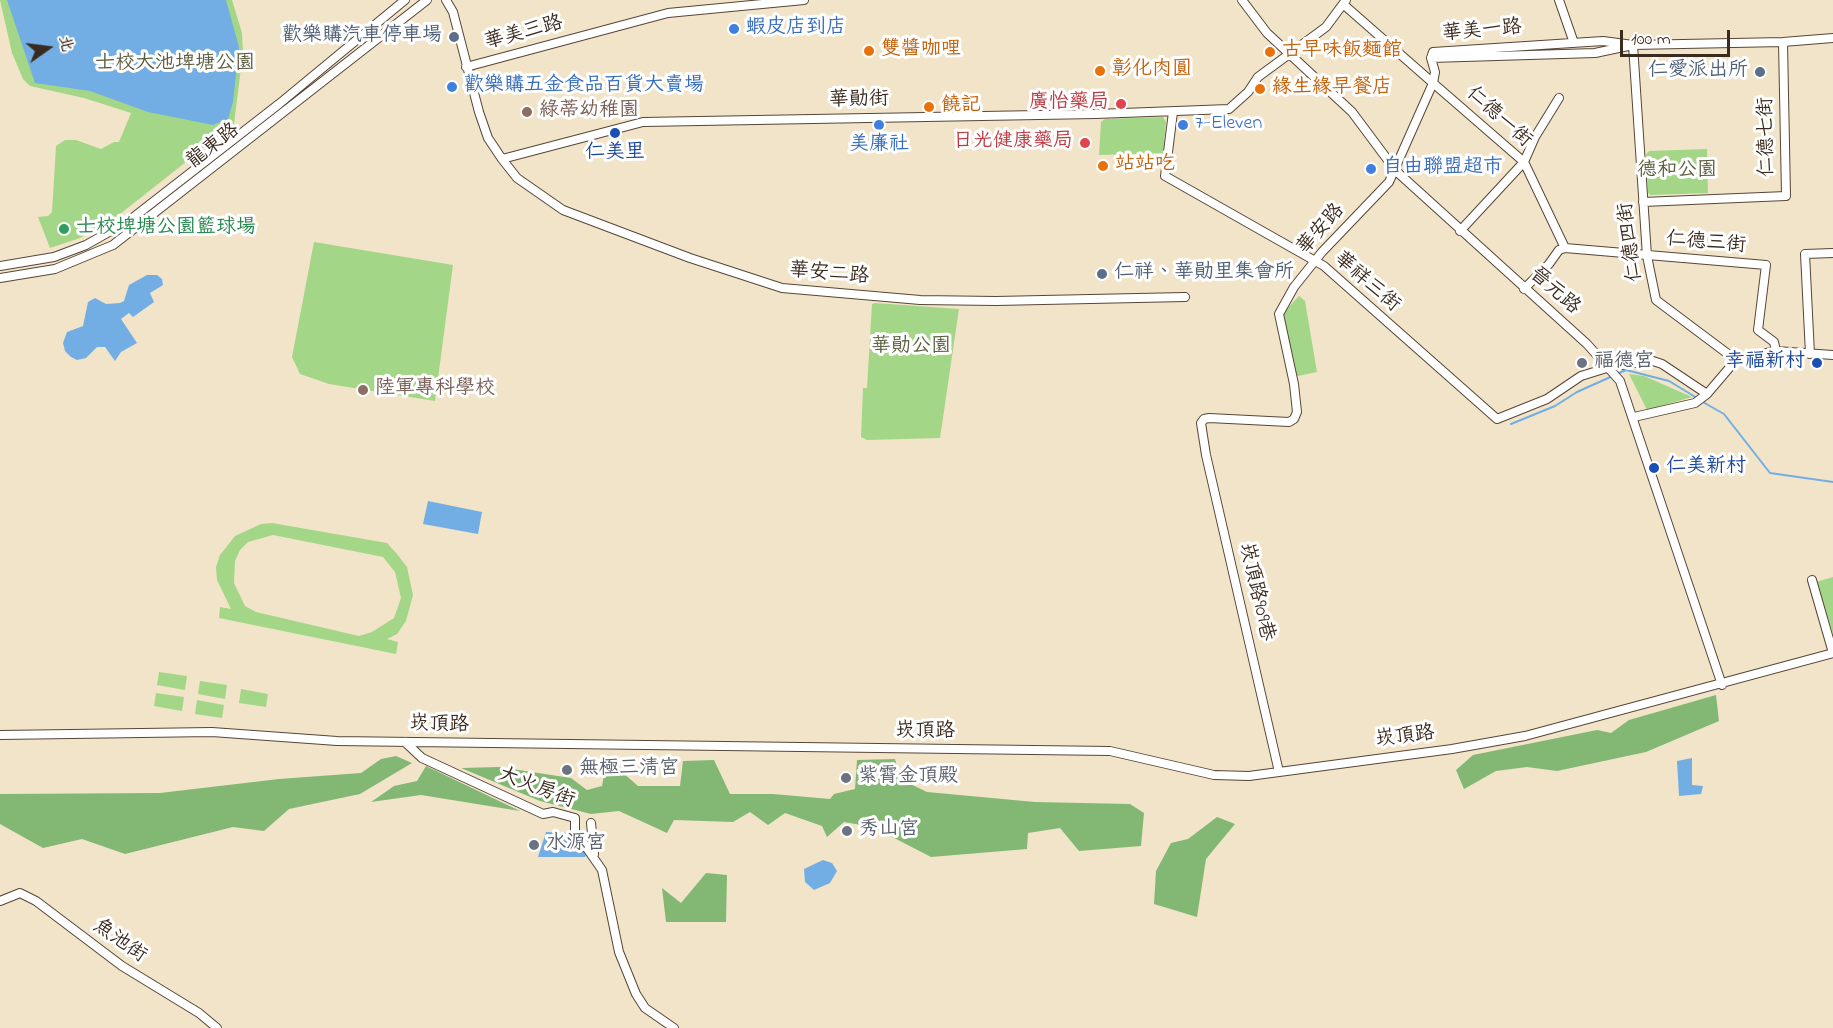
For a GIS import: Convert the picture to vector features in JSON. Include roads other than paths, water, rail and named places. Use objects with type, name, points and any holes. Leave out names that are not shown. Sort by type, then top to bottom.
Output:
[{"type":"street","name":"龍東路","points":[[0,266],[54,257],[107,234],[130,220],[279,104],[405,0]]},
{"type":"street","name":"龍東路","points":[[0,278],[55,268],[113,245],[427,0]]},
{"type":"street","points":[[446,0],[453,12],[466,67],[488,138],[502,159]]},
{"type":"street","name":"華美三路","points":[[466,67],[668,13],[804,0]]},
{"type":"street","name":"晉元路","points":[[1242,0],[1267,33],[1352,112],[1396,171],[1610,367],[1620,381],[1634,417],[1722,685]]},
{"type":"street","points":[[1559,0],[1574,43]]},
{"type":"street","name":"華勛街","points":[[502,159],[643,122],[1229,109],[1248,92],[1258,77],[1326,27],[1345,2]]},
{"type":"street","name":"仁德一街","points":[[1345,2],[1524,162],[1565,248]]},
{"type":"street","name":"華美一路","points":[[1431,57],[1434,52],[1603,41],[1633,45],[1783,42],[1833,38]]},
{"type":"street","name":"仁德七街","points":[[1643,202],[1786,195],[1783,42]]},
{"type":"street","name":"華美一路","points":[[1431,57],[1595,53],[1633,45]]},
{"type":"street","name":"仁德四街","points":[[1633,45],[1647,256],[1656,300],[1736,360]]},
{"type":"street","points":[[1396,171],[1433,83],[1435,72],[1431,57]]},
{"type":"street","points":[[1460,231],[1524,162],[1534,137],[1559,98]]},
{"type":"street","name":"華祥三街","points":[[1173,112],[1165,176],[1324,266],[1497,419],[1547,399],[1581,376],[1610,367]]},
{"type":"street","name":"華安二路","points":[[502,159],[518,178],[563,210],[690,258],[782,288],[920,300],[996,301],[1185,297]]},
{"type":"street","name":"華安路","points":[[1204,419],[1289,422],[1294,418],[1297,412],[1294,384],[1279,314],[1294,287],[1340,231],[1389,182],[1396,171]]},
{"type":"street","points":[[107,234],[113,245]]},
{"type":"street","points":[[1524,289],[1559,250],[1565,248]]},
{"type":"street","name":"仁德三街","points":[[1565,248],[1766,265],[1758,330],[1774,342],[1776,351]]},
{"type":"street","points":[[1810,354],[1805,254],[1833,253]]},
{"type":"street","points":[[1634,417],[1695,403],[1707,394],[1736,360],[1776,351],[1833,355]]},
{"type":"street","points":[[1610,367],[1650,360],[1662,364],[1707,394]]},
{"type":"street","name":"崁頂路909巷","points":[[1204,419],[1201,423],[1206,456],[1279,772]]},
{"type":"street","points":[[1812,580],[1833,653]]},
{"type":"street","name":"崁頂路","points":[[0,735],[212,732],[337,741],[1110,751],[1214,775],[1249,776],[1526,736],[1722,685],[1833,653]]},
{"type":"street","name":"大火房街","points":[[405,742],[422,758],[543,814],[553,812],[575,818],[575,831],[602,870],[619,951],[636,994],[645,1008],[674,1028]]},
{"type":"street","points":[[591,823],[594,856]]},
{"type":"street","name":"魚池街","points":[[0,901],[20,893],[36,901],[114,960],[199,1013],[217,1028]]},
{"type":"water","name":"士校大池埤塘公園","points":[[7,0],[226,0],[239,47],[233,102],[228,119],[213,125],[148,112],[90,91],[35,83]]},
{"type":"water","points":[[147,275],[157,275],[162,279],[163,285],[150,293],[154,302],[133,317],[129,313],[121,319],[137,343],[121,352],[115,361],[105,347],[97,347],[86,358],[77,360],[65,351],[63,343],[67,332],[83,326],[88,302],[95,298],[106,304],[120,303],[124,301],[129,285]]},
{"type":"water","points":[[428,501],[482,512],[478,534],[423,524]]},
{"type":"water","points":[[1692,758],[1692,785],[1703,786],[1701,794],[1679,796],[1677,761]]},
{"type":"water","points":[[546,832],[572,833],[587,854],[585,857],[538,857]]},
{"type":"water","points":[[823,860],[832,863],[837,871],[830,883],[814,890],[805,882],[804,869]]},
{"type":"waterway","points":[[1511,424],[1555,406],[1577,392],[1626,370],[1669,381],[1697,398]]},
{"type":"waterway","points":[[1701,401],[1724,414],[1770,473],[1833,482]]},
{"type":"place","name":"蝦皮店到店","points":[[734,29]]},
{"type":"place","name":"歡樂購汽車停車場","points":[[454,37]]},
{"type":"place","name":"雙醬咖哩","points":[[869,51]]},
{"type":"place","name":"古早味飯麵館","points":[[1270,52]]},
{"type":"place","name":"彰化肉圓","points":[[1100,71]]},
{"type":"place","name":"仁愛派出所","points":[[1760,72]]},
{"type":"place","name":"歡樂購五金食品百貨大賣場","points":[[452,87]]},
{"type":"place","name":"緣生緣早餐店","points":[[1260,89]]},
{"type":"place","name":"廣怡藥局","points":[[1121,104]]},
{"type":"place","name":"饒記","points":[[929,107]]},
{"type":"place","name":"綠蒂幼稚園","points":[[527,112]]},
{"type":"place","name":"美廉社","points":[[879,125]]},
{"type":"place","name":"7-Eleven","points":[[1183,125]]},
{"type":"place","name":"仁美里","points":[[615,133]]},
{"type":"place","name":"日光健康藥局","points":[[1085,143]]},
{"type":"place","name":"站站吃","points":[[1103,166]]},
{"type":"place","name":"自由聯盟超市","points":[[1371,169]]},
{"type":"place","name":"士校埤塘公園籃球場","points":[[64,229]]},
{"type":"place","name":"仁祥、華勛里集會所","points":[[1102,274]]},
{"type":"place","name":"福德宮","points":[[1582,363]]},
{"type":"place","name":"幸福新村","points":[[1817,363]]},
{"type":"place","name":"陸軍專科學校","points":[[363,390]]},
{"type":"place","name":"仁美新村","points":[[1654,468]]},
{"type":"place","name":"無極三清宮","points":[[567,770]]},
{"type":"place","name":"紫霄金頂殿","points":[[846,778]]},
{"type":"place","name":"秀山宮","points":[[847,831]]},
{"type":"place","name":"水源宮","points":[[534,845]]},
{"type":"park label","name":"德和公園","points":[[1677,172]]},
{"type":"park label","name":"華勛公園","points":[[911,348]]}]
